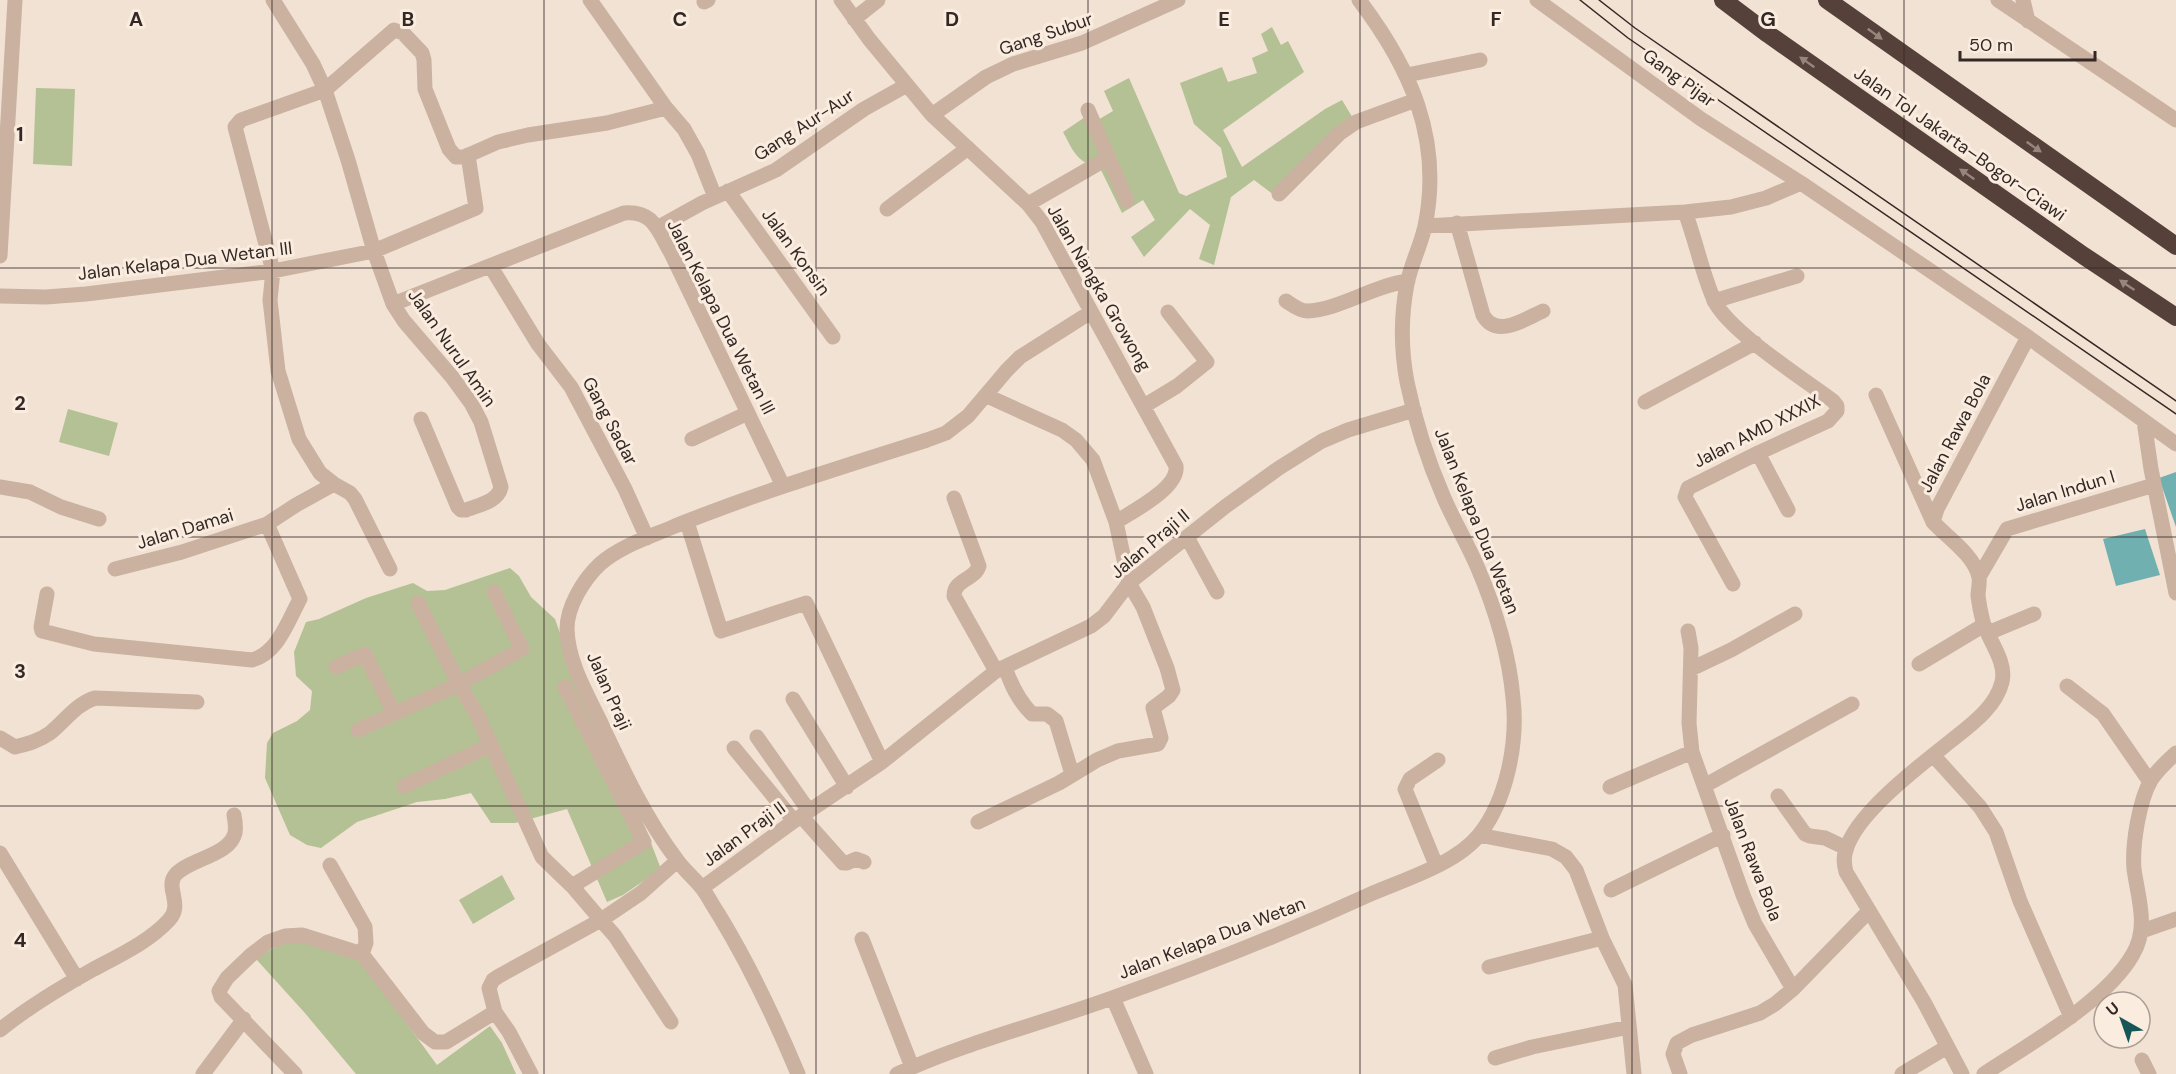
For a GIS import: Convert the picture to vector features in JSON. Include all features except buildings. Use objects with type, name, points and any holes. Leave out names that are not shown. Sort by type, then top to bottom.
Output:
[{"type":"highway","name":"Jalan Tol Jakarta–Bogor–Ciawi","points":[[1723,0],[2046,230],[2176,317]]},
{"type":"highway","points":[[1827,0],[2176,246]]},
{"type":"street","points":[[0,256],[7,36],[15,0]]},
{"type":"street","name":"Jalan Nurul Amin","points":[[273,0],[325,90],[374,251],[393,304],[404,321],[452,377],[471,403],[481,422],[501,487],[496,498],[466,510],[458,507],[421,419]]},
{"type":"street","name":"Jalan Konsin","points":[[590,0],[666,108],[684,129],[721,194],[833,337]]},
{"type":"street","name":"Jalan Nangka Growong","points":[[841,0],[932,115],[1028,204],[1051,235],[1176,466],[1175,477],[1163,490],[1116,522]]},
{"type":"street","points":[[854,19],[878,0]]},
{"type":"street","name":"Gang Subur","points":[[932,115],[986,77],[1014,64],[1082,44],[1178,0]]},
{"type":"street","name":"Jalan Kelapa Dua Wetan","points":[[897,1074],[969,1045],[1113,998],[1255,944],[1436,865],[1465,850],[1479,835],[1501,794],[1513,751],[1514,705],[1508,659],[1496,617],[1477,566],[1443,496],[1414,410],[1406,377],[1403,348],[1404,306],[1408,281],[1425,226],[1429,197],[1430,159],[1416,100],[1407,75],[1384,35],[1359,0]]},
{"type":"street","name":"Gang Pijar","points":[[1537,0],[1701,119],[1801,183]]},
{"type":"street","points":[[1998,0],[2176,120]]},
{"type":"street","points":[[2023,0],[2028,21]]},
{"type":"street","points":[[390,569],[355,500],[350,493],[320,473],[298,439],[278,371],[270,300],[273,272],[235,127],[241,120],[325,90],[394,30],[400,31],[422,53],[425,89],[449,149],[456,157],[468,155],[498,142],[528,135],[607,123],[666,108]]},
{"type":"street","points":[[1407,75],[1480,60]]},
{"type":"street","name":"Gang Aur-Aur","points":[[657,228],[670,218],[776,170],[864,109],[907,85]]},
{"type":"street","points":[[1280,194],[1340,133],[1356,122],[1416,100]]},
{"type":"street","points":[[1088,111],[1127,201]]},
{"type":"street","points":[[887,209],[968,148]]},
{"type":"street","name":"Jalan Kelapa Dua Wetan III","points":[[0,296],[76,295],[273,272],[374,251],[476,208],[468,155]]},
{"type":"street","points":[[1028,204],[1108,159]]},
{"type":"street","points":[[1425,226],[1685,212],[1752,203],[1801,183],[2028,337],[2176,444]]},
{"type":"street","name":"Jalan Kelapa Dua Wetan III","points":[[393,304],[624,213],[636,212],[647,216],[657,228],[671,253],[783,486]]},
{"type":"street","name":"Jalan AMD XXXIX","points":[[1685,212],[1714,301],[1728,319],[1755,343],[1837,406],[1837,411],[1828,420],[1688,488],[1685,493],[1685,497],[1732,585]]},
{"type":"street","points":[[1457,223],[1487,323],[1494,327],[1510,326],[1543,311]]},
{"type":"street","name":"Gang Sadar","points":[[491,267],[538,344],[572,387],[625,489],[646,538]]},
{"type":"street","points":[[1714,301],[1797,276]]},
{"type":"street","points":[[1286,301],[1306,311],[1325,307],[1391,283],[1408,281]]},
{"type":"street","name":"Jalan Praji","points":[[798,1074],[755,980],[702,888],[677,861],[627,779],[577,672],[570,651],[567,628],[576,597],[586,579],[600,564],[615,553],[646,538],[783,486],[946,433],[968,416],[1020,357],[1091,312]]},
{"type":"street","points":[[1144,406],[1177,386],[1207,362],[1168,312]]},
{"type":"street","name":"Jalan Rawa Bola","points":[[1846,848],[1879,802],[1973,723],[1990,705],[1999,691],[2002,668],[1986,629],[1978,598],[1979,577],[1969,557],[1933,522],[1937,509],[2028,337]]},
{"type":"street","points":[[1645,402],[1755,343]]},
{"type":"street","points":[[1876,394],[1933,522]]},
{"type":"street","points":[[978,822],[1059,783],[1097,760],[1118,751],[1160,743],[1161,738],[1153,708],[1171,694],[1173,686],[1143,607],[1130,583],[1116,522],[1093,460],[1076,440],[1046,422],[987,396]]},
{"type":"street","name":"Jalan Praji II","points":[[702,888],[801,816],[882,762],[1000,669],[1091,626],[1104,616],[1130,583],[1279,468],[1323,441],[1348,430],[1414,410]]},
{"type":"street","points":[[692,440],[748,413]]},
{"type":"street","points":[[2144,420],[2154,485],[2176,593]]},
{"type":"street","points":[[1758,453],[1788,510]]},
{"type":"street","name":"Jalan Damai","points":[[115,569],[182,552],[267,524],[334,484]]},
{"type":"street","name":"Jalan Indun I","points":[[1979,577],[2007,529],[2154,485]]},
{"type":"street","points":[[0,486],[30,492],[61,507],[99,519]]},
{"type":"street","points":[[954,498],[979,566],[977,573],[958,585],[954,596],[1027,709],[1032,714],[1047,714],[1056,721],[1072,774]]},
{"type":"street","points":[[687,522],[721,632],[806,603],[882,762]]},
{"type":"street","points":[[47,594],[41,627],[42,631],[50,634],[94,644],[252,660],[261,657],[274,646],[300,599],[267,524]]},
{"type":"street","points":[[1187,537],[1217,592]]},
{"type":"street","points":[[358,730],[459,684],[522,649],[494,592]]},
{"type":"street","points":[[418,603],[478,716],[542,857],[572,886],[615,936],[671,1022]]},
{"type":"street","points":[[1691,669],[1731,650],[1795,614]]},
{"type":"street","points":[[1919,664],[1986,629],[2034,614]]},
{"type":"street","name":"Jalan Rawa Bola","points":[[1688,631],[1691,648],[1689,723],[1692,752],[1755,924],[1793,989]]},
{"type":"street","points":[[336,667],[365,654],[394,713]]},
{"type":"street","points":[[2067,686],[2103,714],[2150,782]]},
{"type":"street","points":[[566,687],[644,842],[572,886]]},
{"type":"street","points":[[0,738],[15,747],[32,743],[48,735],[83,702],[94,698],[197,702]]},
{"type":"street","points":[[793,699],[847,787]]},
{"type":"street","points":[[1704,786],[1852,704]]},
{"type":"street","name":"Jalan Praji II","points":[[757,737],[801,816]]},
{"type":"street","points":[[404,786],[491,745]]},
{"type":"street","points":[[734,748],[801,816],[843,863],[847,864],[858,859],[864,862]]},
{"type":"street","points":[[1610,787],[1692,752]]},
{"type":"street","points":[[1984,1074],[2071,1017],[2116,978],[2133,954],[2142,931],[2133,851],[2135,832],[2150,782],[2160,767],[2176,753]]},
{"type":"street","points":[[1933,755],[1980,807],[1996,832],[2020,901],[2071,1017]]},
{"type":"street","points":[[1436,865],[1405,794],[1405,789],[1410,779],[1438,760]]},
{"type":"street","points":[[1778,796],[1805,834],[1825,838],[1846,848],[1844,861],[1846,872],[1924,1002],[1962,1074]]},
{"type":"street","points":[[0,1030],[26,1010],[123,953],[159,929],[171,918],[176,903],[171,885],[175,875],[230,842],[236,831],[234,815]]},
{"type":"street","points":[[1479,835],[1552,849],[1566,857],[1581,879],[1602,938],[1625,985],[1634,1074]]},
{"type":"street","points":[[1611,890],[1723,835]]},
{"type":"street","points":[[0,853],[77,979]]},
{"type":"street","points":[[531,1074],[509,1032],[495,1012],[489,990],[493,980],[601,920],[641,893],[677,861]]},
{"type":"street","points":[[330,865],[366,927],[366,943],[362,954]]},
{"type":"street","points":[[1680,1074],[1673,1054],[1677,1043],[1683,1038],[1760,1013],[1775,1004],[1793,989],[1869,911]]},
{"type":"street","points":[[2142,931],[2176,919]]},
{"type":"street","points":[[295,1074],[220,995],[219,991],[223,983],[251,955],[268,942],[285,936],[302,936],[362,954],[423,1033],[435,1042],[446,1042],[495,1012]]},
{"type":"street","points":[[1489,967],[1602,938]]},
{"type":"street","points":[[862,939],[912,1067]]},
{"type":"street","points":[[1113,998],[1146,1074]]},
{"type":"street","points":[[203,1074],[244,1019]]},
{"type":"street","points":[[1495,1058],[1532,1047],[1629,1027]]},
{"type":"street","points":[[1902,1074],[1947,1047]]},
{"type":"street","points":[[2142,1060],[2149,1074]]},
{"type":"green space","points":[[1272,27],[1281,45],[1288,41],[1304,72],[1223,130],[1242,167],[1325,109],[1342,100],[1354,120],[1274,195],[1254,180],[1231,197],[1214,265],[1199,259],[1210,225],[1190,209],[1144,257],[1131,237],[1155,220],[1143,200],[1122,213],[1101,170],[1087,164],[1078,156],[1063,132],[1085,117],[1091,124],[1113,111],[1104,91],[1129,78],[1179,193],[1186,196],[1227,177],[1221,148],[1194,124],[1180,83],[1222,67],[1228,82],[1257,73],[1252,58],[1268,51],[1261,34]]},
{"type":"green space","points":[[36,88],[75,89],[72,166],[33,164]]},
{"type":"green space","points":[[68,409],[118,423],[109,456],[59,442]]},
{"type":"green space","points":[[510,568],[519,576],[531,597],[555,619],[572,667],[641,817],[661,869],[623,895],[607,902],[567,809],[515,823],[491,823],[471,793],[417,802],[357,822],[321,848],[307,845],[290,835],[265,778],[267,743],[273,733],[297,721],[310,710],[312,691],[296,676],[294,652],[306,622],[319,619],[366,598],[413,583],[427,591],[445,590]]},
{"type":"green space","points":[[502,875],[515,899],[473,924],[459,900]]},
{"type":"green space","points":[[286,940],[310,942],[361,961],[437,1065],[490,1026],[502,1043],[516,1074],[356,1074],[256,959]]},
{"type":"water","points":[[2176,472],[2176,527],[2159,478]]},
{"type":"water","points":[[2145,529],[2160,575],[2116,586],[2103,539]]},
{"type":"tram line","points":[[1580,0],[1628,38],[2176,414]]},
{"type":"tram line","points":[[1599,0],[1635,28],[2176,401]]}]
